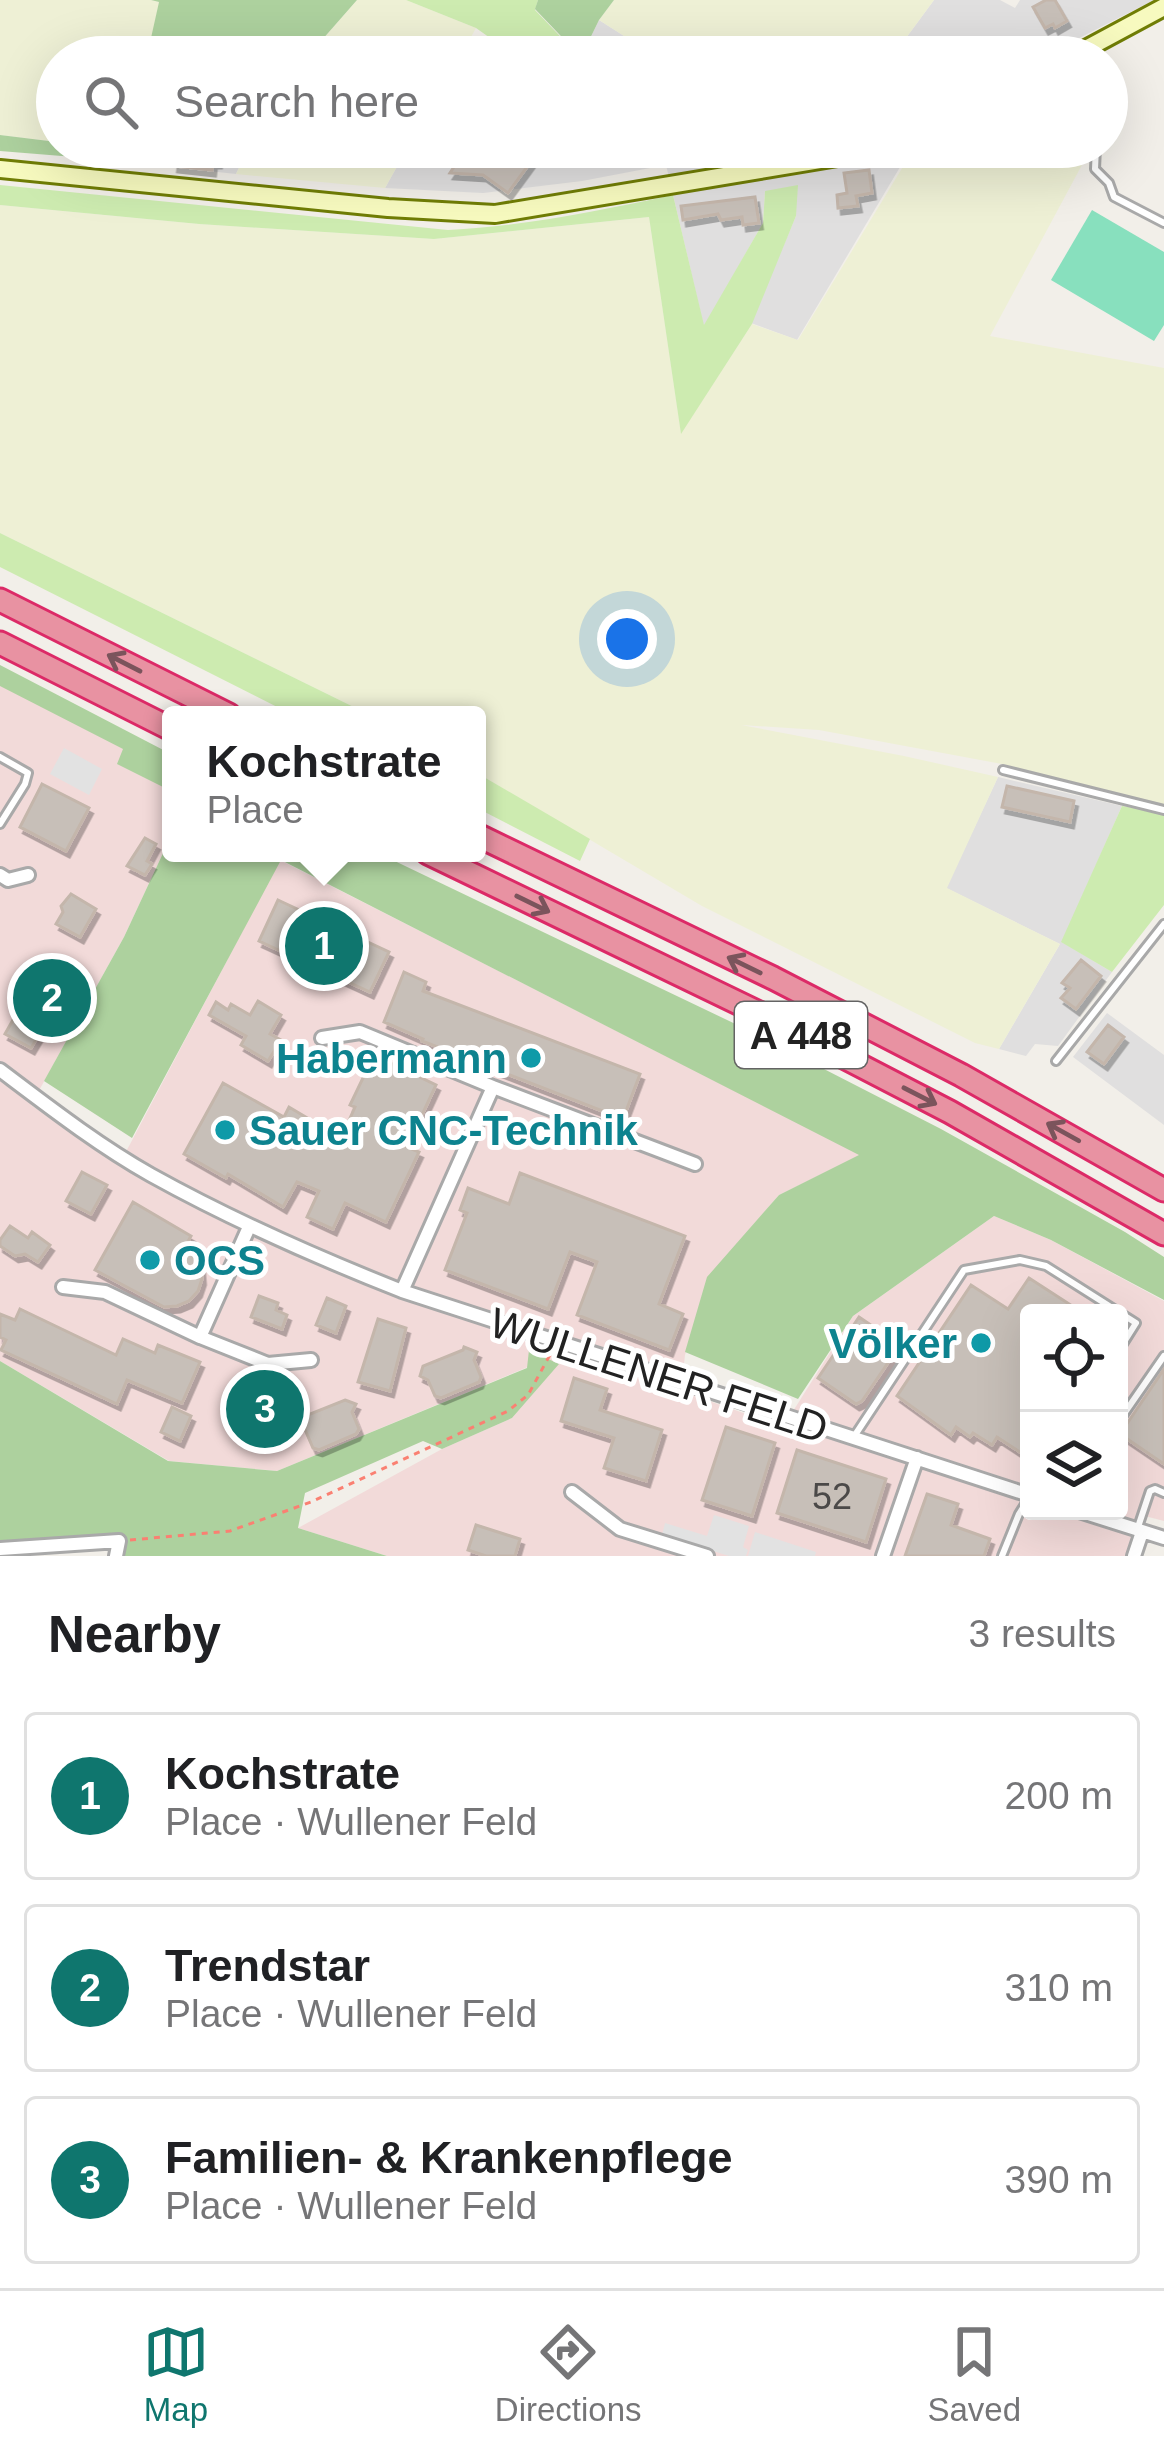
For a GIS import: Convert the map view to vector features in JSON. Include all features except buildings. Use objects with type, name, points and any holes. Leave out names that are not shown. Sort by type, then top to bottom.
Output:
[{"type":"highway","points":[[0,600],[211,706]]},
{"type":"highway","points":[[0,643],[162,724]]},
{"type":"highway","name":"A 448","points":[[486,839],[961,1075],[1164,1190]]},
{"type":"highway","name":"A 448","points":[[447,862],[907,1090],[1164,1234]]},
{"type":"main road","points":[[1111,36],[1164,8]]},
{"type":"main road","points":[[0,169],[388,208],[495,214],[767,168]]},
{"type":"street","points":[[0,875],[8,880],[28,875]]},
{"type":"street","points":[[322,1038],[360,1032],[694,1164]]},
{"type":"street","name":"WULLENER FELD","points":[[0,1070],[150,1174],[249,1227],[402,1291],[1020,1491]]},
{"type":"street","points":[[402,1291],[494,1088]]},
{"type":"street","points":[[200,1337],[249,1227]]},
{"type":"street","points":[[62,1287],[105,1292],[268,1364],[310,1360]]},
{"type":"street","points":[[883,1556],[917,1458]]},
{"type":"street","points":[[572,1492],[620,1529],[707,1556]]},
{"type":"street","points":[[1109,1520],[1164,1538]]},
{"type":"street","points":[[1134,1556],[1140,1531]]},
{"type":"street","points":[[0,1550],[119,1541],[116,1556]]},
{"type":"lane","points":[[1095,168],[1114,197],[1164,223]]},
{"type":"lane","points":[[0,757],[28,772],[0,824]]},
{"type":"lane","points":[[1003,770],[1164,810]]},
{"type":"lane","points":[[1056,1060],[1164,924]]},
{"type":"lane","points":[[854,1438],[964,1270],[1020,1260],[1046,1266],[1106,1304]]},
{"type":"lane","points":[[1125,1412],[1164,1356]]},
{"type":"lane","points":[[1140,1531],[1150,1491],[1164,1493]]},
{"type":"lane","points":[[1002,1556],[1020,1512]]},
{"type":"path","points":[[119,1541],[230,1532],[311,1502],[508,1411],[540,1377],[557,1341]]},
{"type":"shaded area","points":[[934,0],[1000,0],[1015,8],[1020,0],[1154,0],[1083,36],[907,36]]},
{"type":"shaded area","points":[[599,20],[624,36],[591,36]]},
{"type":"shaded area","points":[[181,168],[239,168],[236,174]]},
{"type":"shaded area","points":[[396,168],[650,168],[483,193],[385,188]]},
{"type":"shaded area","points":[[667,168],[899,168],[797,340],[751,323],[796,216],[765,191],[763,223],[704,327]]},
{"type":"shaded area","points":[[0,685],[124,749],[162,780],[162,855],[124,937],[31,1105],[119,1165],[279,862],[284,862],[861,1155],[779,1195],[708,1278],[685,1355],[681,1391],[783,1427],[853,1316],[994,1216],[1051,1240],[1164,1301],[1164,1521],[1141,1515],[1126,1556],[387,1556],[298,1528],[442,1449],[512,1418],[559,1363],[528,1367],[277,1471],[169,1461],[0,1361]]},
{"type":"shaded area","points":[[64,748],[102,769],[89,795],[50,774]]},
{"type":"shaded area","points":[[998,777],[1122,806],[1062,942],[1112,972],[1058,1046],[1035,1044],[1026,1056],[999,1049],[1060,944],[946,888]]},
{"type":"shaded area","points":[[1107,1013],[1164,1055],[1164,1125],[1073,1057]]},
{"type":"shaded area","points":[[714,1515],[749,1526],[743,1547],[748,1550],[746,1556],[729,1556],[662,1535],[665,1523],[707,1536]]},
{"type":"shaded area","points":[[755,1532],[816,1552],[815,1556],[748,1556]]},
{"type":"green space","points":[[0,0],[159,2],[152,36],[36,36],[36,139],[0,135]]},
{"type":"green space","points":[[151,0],[357,0],[325,36],[151,36],[159,2]]},
{"type":"green space","points":[[357,0],[406,0],[476,28],[472,36],[325,36]]},
{"type":"green space","points":[[406,0],[538,0],[535,10],[560,36],[487,36]]},
{"type":"green space","points":[[538,0],[614,0],[591,36],[561,36],[535,9]]},
{"type":"green space","points":[[614,0],[934,0],[907,36],[624,36],[599,20]]},
{"type":"green space","points":[[0,135],[36,139],[36,154],[0,151]]},
{"type":"green space","points":[[239,168],[396,168],[385,188],[236,174]]},
{"type":"green space","points":[[902,168],[1080,168],[990,336],[1164,368],[1164,805],[1002,764],[819,730],[741,725],[998,777],[947,888],[1060,944],[999,1049],[975,1043],[702,906],[486,778],[486,706],[352,706],[0,533],[0,205],[434,239],[649,217],[681,433],[752,324],[798,340]]},
{"type":"green space","points":[[0,185],[448,230],[533,221],[673,195],[704,325],[763,223],[765,191],[798,185],[796,216],[752,324],[681,434],[649,217],[434,239],[0,205]]},
{"type":"green space","points":[[1092,210],[1164,252],[1164,325],[1154,341],[1051,280]]},
{"type":"green space","points":[[0,533],[352,706],[275,706],[0,567]]},
{"type":"green space","points":[[0,665],[162,749],[162,786],[117,764],[123,749],[0,686]]},
{"type":"green space","points":[[486,778],[590,839],[580,861],[486,813]]},
{"type":"green space","points":[[1122,806],[1164,813],[1164,905],[1112,972],[1061,942]]},
{"type":"green space","points":[[162,855],[162,862],[280,862],[132,1138],[44,1081],[124,937]]},
{"type":"green space","points":[[285,862],[397,862],[748,1030],[941,1129],[1164,1257],[1164,1300],[1051,1240],[994,1216],[853,1316],[798,1399],[685,1352],[707,1277],[779,1195],[859,1155]]},
{"type":"green space","points":[[529,1350],[559,1364],[512,1418],[442,1449],[423,1441],[305,1493],[298,1528],[387,1556],[120,1556],[116,1537],[0,1543],[0,1361],[168,1461],[277,1471],[527,1368]]},
{"type":"place","name":"Kochstrate","points":[[324,946]]},
{"type":"place","name":"Trendstar","points":[[52,998]]},
{"type":"place","name":"Habermann","points":[[531,1058]]},
{"type":"place","name":"Sauer CNC-Technik","points":[[225,1130]]},
{"type":"place","name":"OCS","points":[[150,1260]]},
{"type":"place","name":"Völker","points":[[981,1343]]},
{"type":"place","name":"Familien- & Krankenpflege","points":[[265,1409]]}]
